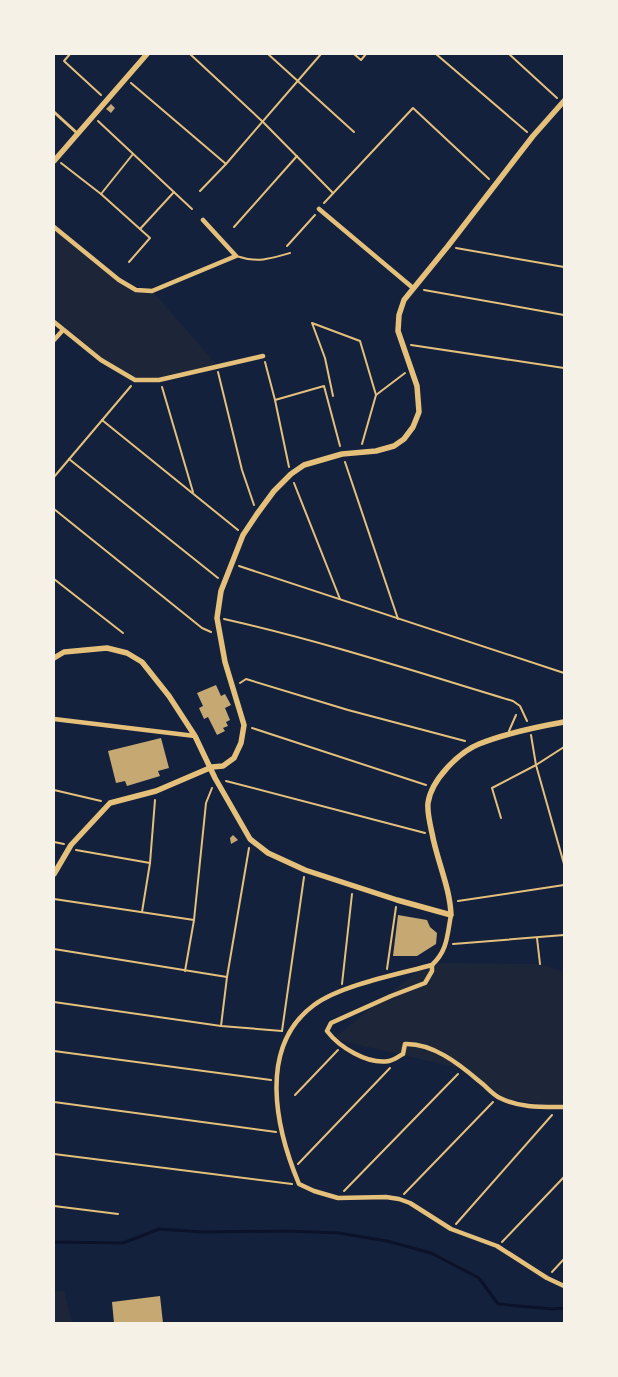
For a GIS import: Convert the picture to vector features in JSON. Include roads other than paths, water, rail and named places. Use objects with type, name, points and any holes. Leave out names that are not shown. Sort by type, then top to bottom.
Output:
[{"type":"street","points":[[55,160],[147,54]]},
{"type":"street","points":[[54,874],[71,846],[110,803],[156,791],[212,767],[223,766],[234,758],[241,743],[244,725],[225,662],[217,618],[218,604],[224,583],[243,535],[256,514],[274,492],[291,474],[304,465],[342,454],[376,451],[394,446],[404,439],[413,427],[419,412],[417,386],[398,332],[399,316],[404,300],[533,136],[564,103]]},
{"type":"street","points":[[54,112],[77,133]]},
{"type":"street","points":[[319,209],[413,288]]},
{"type":"street","points":[[54,227],[119,280],[136,290],[152,291],[236,256],[203,220]]},
{"type":"street","points":[[54,322],[101,360],[135,380],[159,380],[217,365],[263,356]]},
{"type":"street","points":[[54,340],[63,330]]},
{"type":"street","points":[[54,658],[64,652],[107,648],[128,653],[142,662],[169,696],[195,736],[212,767],[215,778],[250,839],[273,856],[305,870],[353,884],[397,900],[451,915]]},
{"type":"street","points":[[54,719],[195,736]]},
{"type":"street","points":[[564,722],[530,728],[477,744],[453,762],[433,787],[428,803],[432,835],[451,902],[451,915],[446,945],[441,956],[432,965],[342,991],[314,1005],[299,1018],[284,1040],[276,1081],[281,1132],[299,1184],[314,1191],[338,1198],[386,1197],[410,1203],[451,1230],[498,1246],[547,1278],[564,1286]]},
{"type":"street","points":[[432,965],[432,971],[425,983],[331,1023],[327,1031],[333,1039],[353,1053],[374,1061],[390,1061],[403,1054],[404,1044],[417,1043],[437,1051],[498,1097],[519,1106],[561,1107]]},
{"type":"lane","points":[[236,256],[256,261],[290,253]]},
{"type":"lane","points":[[507,735],[516,715]]},
{"type":"waterway","points":[[54,1242],[123,1243],[159,1229],[203,1232],[286,1231],[339,1233],[387,1241],[431,1253],[479,1278],[498,1304],[552,1309],[564,1308]]}]
